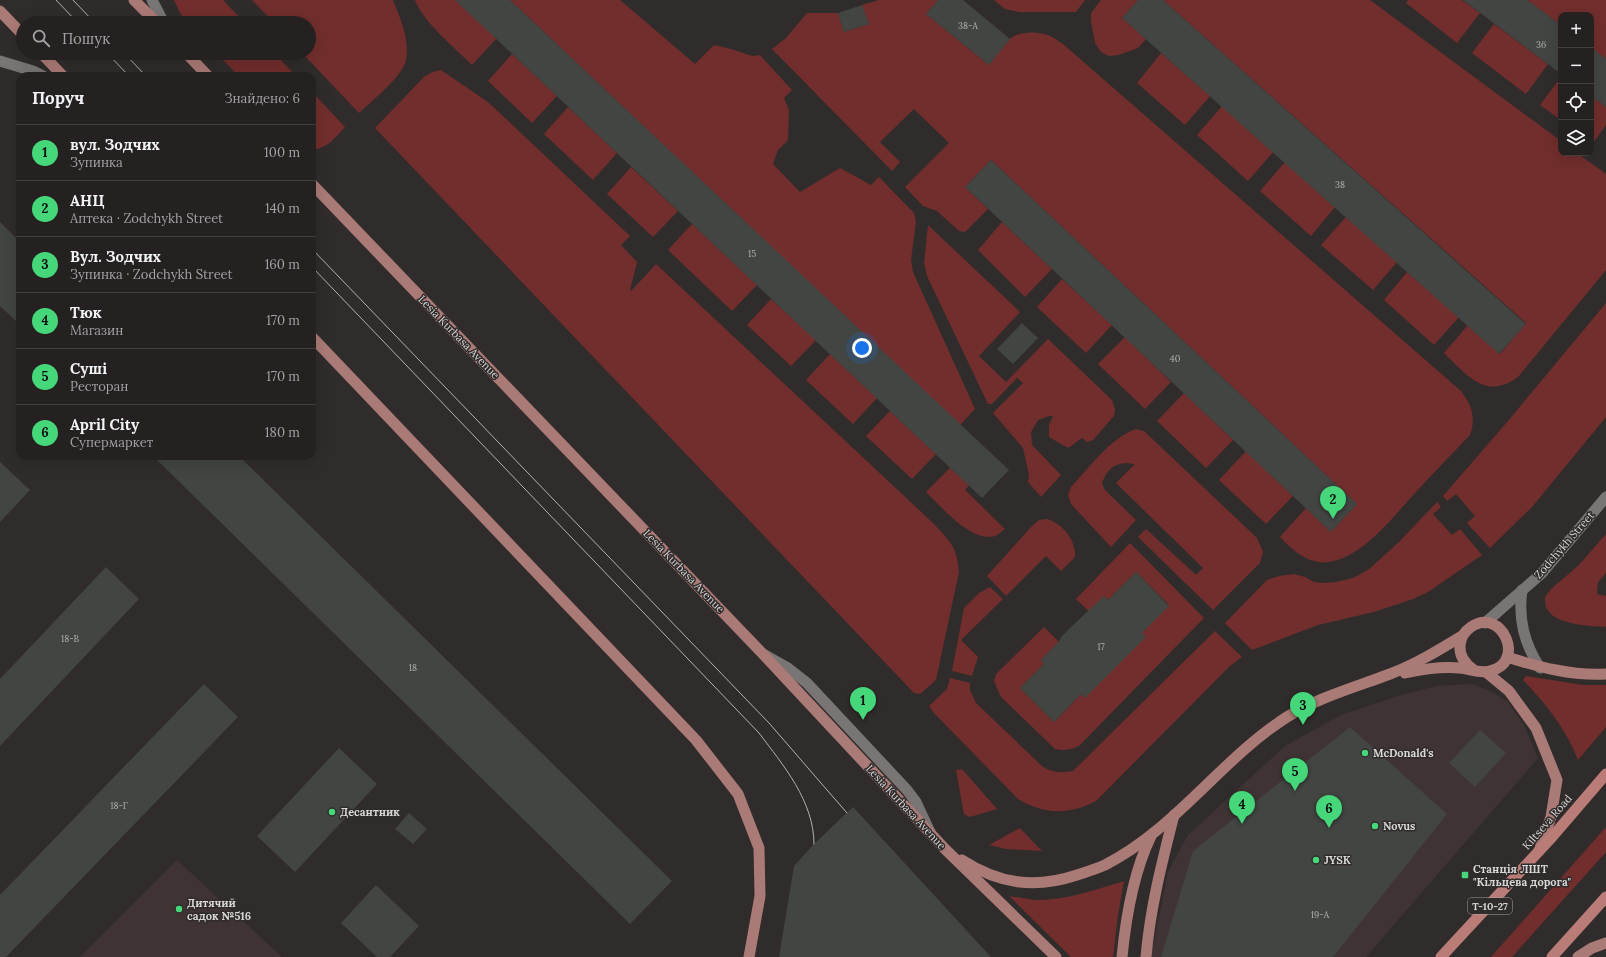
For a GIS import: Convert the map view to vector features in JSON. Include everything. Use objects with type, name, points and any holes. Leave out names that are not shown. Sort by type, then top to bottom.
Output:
[{"type":"highway","name":"Kiltseva Road","points":[[1441,957],[1538,854],[1606,774]]},
{"type":"highway","points":[[1552,957],[1606,897]]},
{"type":"main road","points":[[134,0],[150,16]]},
{"type":"main road","points":[[0,11],[16,28]]},
{"type":"main road","points":[[47,60],[59,72]]},
{"type":"main road","points":[[193,60],[204,72]]},
{"type":"main road","name":"Lesia Kurbasa Avenue","points":[[316,188],[762,653],[945,849],[1056,957]]},
{"type":"main road","points":[[316,341],[696,740],[738,794],[759,848],[760,896],[749,957]]},
{"type":"main road","points":[[945,849],[981,871],[1003,879],[1028,884],[1064,879],[1104,866],[1133,849],[1153,834],[1257,739],[1288,716],[1352,687],[1416,663],[1462,636],[1472,626],[1485,623],[1498,627],[1507,637],[1509,651],[1507,658],[1498,668],[1486,672],[1452,667],[1417,670],[1352,687]]},
{"type":"main road","points":[[1462,636],[1460,652],[1462,659],[1474,670]]},
{"type":"main road","points":[[1507,658],[1540,668],[1568,673],[1606,674]]},
{"type":"main road","points":[[1486,672],[1509,691],[1536,728],[1557,780],[1551,817],[1538,854]]},
{"type":"main road","points":[[1146,957],[1159,872],[1174,815]]},
{"type":"main road","points":[[1122,957],[1134,884],[1142,856],[1153,834]]},
{"type":"main road","points":[[1578,957],[1592,948],[1606,943]]},
{"type":"street","points":[[152,0],[160,16]]},
{"type":"street","points":[[0,61],[35,72]]},
{"type":"street","name":"Zodchykh Street","points":[[1485,623],[1542,573],[1606,497]]},
{"type":"street","points":[[1522,590],[1520,605],[1524,637],[1531,654],[1540,668]]},
{"type":"shaded area","points":[[174,0],[223,0],[238,16],[182,16]]},
{"type":"shaded area","points":[[252,0],[393,0],[407,45],[404,66],[393,81],[359,113],[309,60],[316,60],[316,16],[267,16]]},
{"type":"shaded area","points":[[415,0],[469,0],[496,39],[472,65],[432,26]]},
{"type":"shaded area","points":[[510,0],[620,0],[695,64],[714,45],[752,56],[760,55],[792,90],[784,98],[789,110],[788,140],[778,150],[773,164],[800,192],[840,168],[871,185],[879,177],[914,213],[916,222],[911,260],[913,272],[975,409],[960,425]]},
{"type":"shaded area","points":[[879,0],[938,0],[926,14],[989,65],[1011,38],[1020,34],[1030,32],[1046,34],[1063,44],[1461,391],[1468,401],[1472,412],[1473,423],[1470,435],[1387,524],[1376,535],[1354,552],[1342,559],[1329,562],[1315,561],[1302,556],[1280,537],[1306,508],[1331,532],[1357,504],[991,160],[965,187],[988,209],[965,232],[959,231],[937,211],[923,206],[905,187],[949,143],[914,109],[880,142],[900,162],[892,171],[772,49],[786,38],[807,13],[838,13],[844,32],[869,24],[862,5]]},
{"type":"shaded area","points":[[994,0],[1085,0],[1076,12],[1019,12],[1005,9]]},
{"type":"shaded area","points":[[1101,0],[1138,0],[1122,18],[1146,39],[1138,48],[1119,55],[1109,56],[1101,52],[1095,43],[1091,13]]},
{"type":"shaded area","points":[[1163,0],[1370,0],[1558,139],[1558,156],[1581,156],[1606,174],[1606,270],[1518,377],[1507,384],[1487,386],[1469,377],[1444,353],[1468,325],[1500,354],[1526,323]]},
{"type":"shaded area","points":[[1408,0],[1462,0],[1480,13],[1457,43],[1406,3]]},
{"type":"shaded area","points":[[1527,0],[1606,0],[1606,59],[1594,50],[1594,12],[1558,12],[1558,23]]},
{"type":"shaded area","points":[[1494,24],[1548,64],[1526,94],[1472,53]]},
{"type":"shaded area","points":[[1161,53],[1210,96],[1185,125],[1137,83]]},
{"type":"shaded area","points":[[512,54],[557,96],[532,123],[488,81]]},
{"type":"shaded area","points":[[223,60],[281,60],[292,72],[235,72]]},
{"type":"shaded area","points":[[441,70],[488,102],[630,236],[621,245],[637,262],[630,290],[632,290],[656,264],[932,522],[951,544],[958,563],[959,572],[936,680],[920,694],[914,693],[375,128],[425,76]]},
{"type":"shaded area","points":[[1558,81],[1558,118],[1540,105]]},
{"type":"shaded area","points":[[316,96],[345,127],[327,145],[316,149]]},
{"type":"shaded area","points":[[1594,98],[1606,107],[1606,125],[1594,142]]},
{"type":"shaded area","points":[[1222,106],[1273,152],[1248,181],[1197,135]]},
{"type":"shaded area","points":[[568,107],[617,153],[593,180],[544,134]]},
{"type":"shaded area","points":[[1285,162],[1335,207],[1311,236],[1260,191]]},
{"type":"shaded area","points":[[631,167],[678,211],[653,237],[607,194]]},
{"type":"shaded area","points":[[1346,217],[1397,262],[1373,290],[1321,245]]},
{"type":"shaded area","points":[[1002,222],[1052,269],[1025,297],[978,250]]},
{"type":"shaded area","points":[[692,224],[757,285],[732,311],[668,250]]},
{"type":"shaded area","points":[[928,225],[1020,312],[979,356],[1006,382],[1048,339],[1112,400],[1115,409],[1114,416],[1093,440],[1087,442],[1082,438],[1068,448],[1049,437],[1049,425],[1053,416],[1038,420],[1031,432],[1032,445],[1061,475],[1041,497],[1028,482],[1029,475],[1023,448],[993,413],[1023,383],[1017,378],[992,404],[988,404],[927,276],[924,263]]},
{"type":"shaded area","points":[[1407,272],[1459,317],[1434,345],[1384,300]]},
{"type":"shaded area","points":[[1062,279],[1112,325],[1086,353],[1037,307]]},
{"type":"shaded area","points":[[771,299],[816,340],[791,366],[747,325]]},
{"type":"shaded area","points":[[1606,303],[1606,417],[1532,507],[1490,548],[1467,523],[1475,516],[1456,494],[1447,501],[1443,496],[1508,421]]},
{"type":"shaded area","points":[[1125,337],[1171,382],[1145,409],[1098,364]]},
{"type":"shaded area","points":[[830,354],[877,398],[853,424],[806,380]]},
{"type":"shaded area","points":[[1184,393],[1233,440],[1206,468],[1157,421]]},
{"type":"shaded area","points":[[890,411],[936,454],[912,479],[866,436]]},
{"type":"shaded area","points":[[1136,429],[1144,431],[1257,538],[1263,552],[1260,563],[1213,610],[1138,537],[1146,529],[1196,575],[1203,568],[1116,483],[1135,464],[1124,463],[1114,466],[1107,472],[1102,483],[1105,490],[1136,520],[1111,547],[1071,504],[1068,495],[1071,487],[1109,446],[1117,439]]},
{"type":"shaded area","points":[[1246,451],[1293,496],[1266,524],[1219,480]]},
{"type":"shaded area","points":[[950,468],[969,485],[965,490],[1005,529],[999,534],[986,537],[967,529],[948,514],[926,492]]},
{"type":"shaded area","points":[[1437,502],[1441,507],[1433,514],[1452,535],[1460,529],[1482,555],[1428,592],[1413,599],[1374,612],[1318,625],[1252,650],[1225,623],[1267,580],[1279,576],[1294,574],[1305,577],[1314,582],[1336,582],[1353,578],[1368,570],[1399,542]]},
{"type":"shaded area","points":[[1047,519],[1053,521],[1063,529],[1071,539],[1075,551],[1075,557],[1061,571],[1046,556],[1006,596],[987,576],[1031,527],[1039,520]]},
{"type":"shaded area","points":[[1606,534],[1606,573],[1598,582],[1597,594],[1606,596],[1606,627],[1572,623],[1556,618],[1546,607],[1545,597],[1551,589],[1579,565]]},
{"type":"shaded area","points":[[1130,543],[1204,618],[1079,746],[1067,750],[1055,749],[1001,697],[994,681],[996,674],[1044,627],[1065,648],[1053,648],[1041,660],[1044,664],[1020,688],[1054,722],[1081,694],[1085,698],[1142,633],[1169,605],[1136,572],[1108,600],[1104,596],[1095,617],[1076,599]]},
{"type":"shaded area","points":[[990,587],[1003,599],[961,640],[978,657],[972,676],[952,671],[964,608],[979,593]]},
{"type":"shaded area","points":[[1215,631],[1242,657],[1230,666],[1096,801],[1076,809],[1067,811],[1047,810],[1038,808],[1018,799],[933,712],[929,706],[947,689],[950,678],[970,683],[970,690],[976,703],[1043,767],[1058,772],[1073,771]]},
{"type":"shaded area","points":[[1526,676],[1583,685],[1606,685],[1606,727],[1578,760],[1568,738],[1555,717],[1523,680]]},
{"type":"shaded area","points":[[1472,684],[1492,692],[1508,702],[1524,725],[1538,758],[1366,957],[1151,957],[1168,872],[1188,835],[1285,746],[1341,715],[1398,696],[1436,686]]},
{"type":"shaded area","points":[[962,769],[997,809],[970,817],[964,814],[956,770]]},
{"type":"shaded area","points":[[1606,827],[1606,852],[1512,957],[1491,957]]},
{"type":"shaded area","points":[[1020,828],[1042,851],[1006,849],[989,845]]},
{"type":"shaded area","name":"Дитячий садок №516","points":[[177,860],[282,957],[80,957]]},
{"type":"shaded area","points":[[1124,881],[1113,957],[1071,957],[1009,896],[1034,900],[1057,899]]},
{"type":"building","points":[[455,0],[510,0],[1009,470],[982,498]]},
{"type":"building","points":[[938,0],[963,0],[1010,39],[989,65],[926,14]]},
{"type":"building","points":[[1138,0],[1163,0],[1526,324],[1499,354],[1122,18]]},
{"type":"building","points":[[1463,0],[1527,0],[1558,23],[1558,72]]},
{"type":"building","points":[[862,5],[869,24],[844,32],[838,13]]},
{"type":"building","points":[[1594,50],[1606,59],[1606,107],[1594,98]]},
{"type":"building","points":[[991,160],[1357,504],[1331,532],[965,187]]},
{"type":"building","points":[[0,222],[16,238],[16,321],[0,306]]},
{"type":"building","points":[[1022,323],[1038,338],[1013,364],[997,349]]},
{"type":"building","points":[[157,460],[243,460],[672,881],[630,924]]},
{"type":"building","points":[[0,462],[30,490],[0,522]]},
{"type":"building","points":[[106,567],[139,599],[0,746],[0,679]]},
{"type":"building","points":[[1136,572],[1169,606],[1142,633],[1146,637],[1085,698],[1081,694],[1054,722],[1020,688],[1044,664],[1041,660],[1071,627],[1104,596],[1108,600]]},
{"type":"building","points":[[204,684],[238,717],[6,957],[0,957],[0,895]]},
{"type":"building","points":[[1350,727],[1447,814],[1333,957],[1161,957],[1193,851]]},
{"type":"building","points":[[1480,730],[1506,753],[1475,787],[1449,763]]},
{"type":"building","points":[[339,748],[377,784],[295,872],[257,836]]},
{"type":"building","points":[[853,807],[991,957],[779,957],[794,866],[814,844]]},
{"type":"building","points":[[409,813],[427,829],[413,844],[395,829]]},
{"type":"building","points":[[376,885],[419,926],[390,957],[377,957],[341,923]]},
{"type":"tram line","points":[[56,0],[71,16]]},
{"type":"tram line","points":[[73,0],[88,16]]},
{"type":"tram line","points":[[114,60],[125,72]]},
{"type":"tram line","points":[[131,60],[142,72]]},
{"type":"tram line","points":[[316,253],[769,723],[847,813]]},
{"type":"tram line","points":[[316,271],[759,733],[796,784],[803,798],[813,828],[814,844]]},
{"type":"place","name":"АНЦ","points":[[1333,519]]},
{"type":"place","name":"вул. Зодчих","points":[[863,720]]},
{"type":"place","name":"Вул. Зодчих","points":[[1303,725]]},
{"type":"place","name":"McDonald's","points":[[1365,753]]},
{"type":"place","name":"Суші","points":[[1295,791]]},
{"type":"place","name":"Десантник","points":[[332,812]]},
{"type":"place","name":"Тюк","points":[[1242,824]]},
{"type":"place","name":"Novus","points":[[1375,826]]},
{"type":"place","name":"April City","points":[[1329,828]]},
{"type":"place","name":"JYSK","points":[[1316,860]]},
{"type":"place","name":"Станція ЛШТ \"Кільцева дорога\"","points":[[1465,875]]},
{"type":"place","name":"Дитячий садок №516","points":[[179,909]]}]
